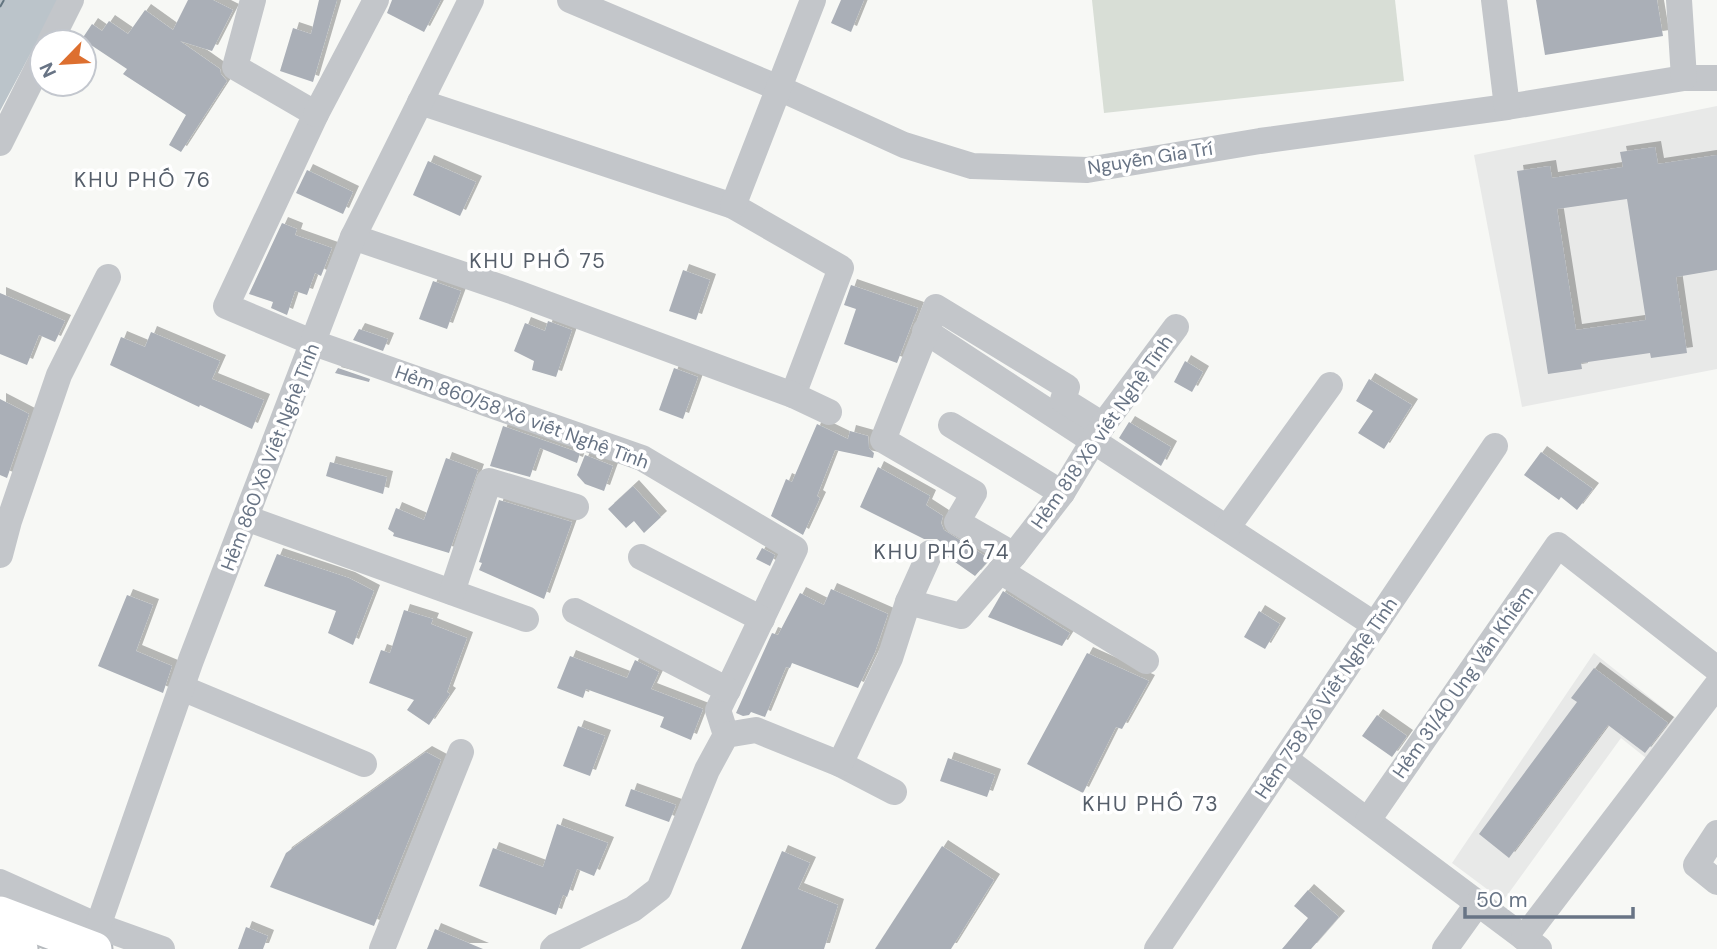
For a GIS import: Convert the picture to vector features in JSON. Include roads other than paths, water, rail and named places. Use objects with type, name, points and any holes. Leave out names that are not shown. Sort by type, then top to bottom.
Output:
[{"type":"main road","points":[[0,913],[96,938]]},
{"type":"main road","points":[[0,940],[21,949]]},
{"type":"street","points":[[57,28],[71,0]]},
{"type":"street","points":[[253,0],[235,67],[316,114],[376,0]]},
{"type":"street","name":"Hẻm 860 Xô Viết Nghệ Tĩnh","points":[[96,938],[182,688],[353,237],[471,0]]},
{"type":"street","name":"Nguyễn Gia Trí","points":[[570,0],[781,89],[904,145],[972,166],[1087,170],[1260,141],[1507,107],[1685,78],[1717,78]]},
{"type":"street","points":[[733,206],[781,89],[813,0]]},
{"type":"street","points":[[1494,0],[1507,107]]},
{"type":"street","points":[[1679,0],[1685,78]]},
{"type":"street","points":[[0,144],[28,87]]},
{"type":"street","points":[[420,102],[733,206],[841,268],[793,395]]},
{"type":"street","name":"Hẻm 860 Xô Viết Nghệ Tĩnh","points":[[314,343],[226,306],[316,114]]},
{"type":"street","points":[[353,237],[517,293],[793,395],[829,412]]},
{"type":"street","points":[[0,555],[60,374],[108,277]]},
{"type":"street","name":"Hẻm 818 Xô viết Nghệ Tĩnh","points":[[908,602],[961,616],[1062,493],[1098,433],[1176,327]]},
{"type":"street","points":[[1146,661],[1007,563],[957,522],[974,493],[883,440],[925,331],[1098,433],[1227,528],[1375,625]]},
{"type":"street","name":"Hẻm 860/58 Xô viết Nghệ Tĩnh","points":[[314,343],[642,458],[795,550],[762,619]]},
{"type":"street","points":[[1227,528],[1330,385]]},
{"type":"street","points":[[951,425],[1062,493]]},
{"type":"street","name":"Hẻm 758 Xô Viết Nghệ Tĩnh","points":[[1164,946],[1285,759],[1495,446]]},
{"type":"street","points":[[452,592],[489,481],[576,507]]},
{"type":"street","points":[[246,519],[526,619]]},
{"type":"street","name":"Hẻm 31/40 Ung Văn Khiêm","points":[[1368,820],[1558,545],[1717,669]]},
{"type":"street","points":[[840,764],[890,658],[908,602],[930,553]]},
{"type":"street","points":[[553,949],[633,909],[659,889],[707,770],[726,735],[719,710],[762,619],[641,557]]},
{"type":"street","points":[[575,611],[727,690]]},
{"type":"street","points":[[1285,759],[1531,944],[1717,685]]},
{"type":"street","points":[[182,688],[363,764]]},
{"type":"street","points":[[726,735],[756,730],[840,764],[894,792]]},
{"type":"street","points":[[382,949],[460,752]]},
{"type":"street","points":[[1717,833],[1696,865],[1717,882]]},
{"type":"street","points":[[0,882],[96,938],[162,949]]},
{"type":"street","points":[[1445,949],[1478,903]]},
{"type":"district","name":"KHU PHỐ 76","points":[[143,180]]},
{"type":"district","name":"KHU PHỐ 75","points":[[538,261]]},
{"type":"district","name":"KHU PHỐ 74","points":[[942,552]]},
{"type":"district","name":"KHU PHỐ 73","points":[[1151,804]]}]
